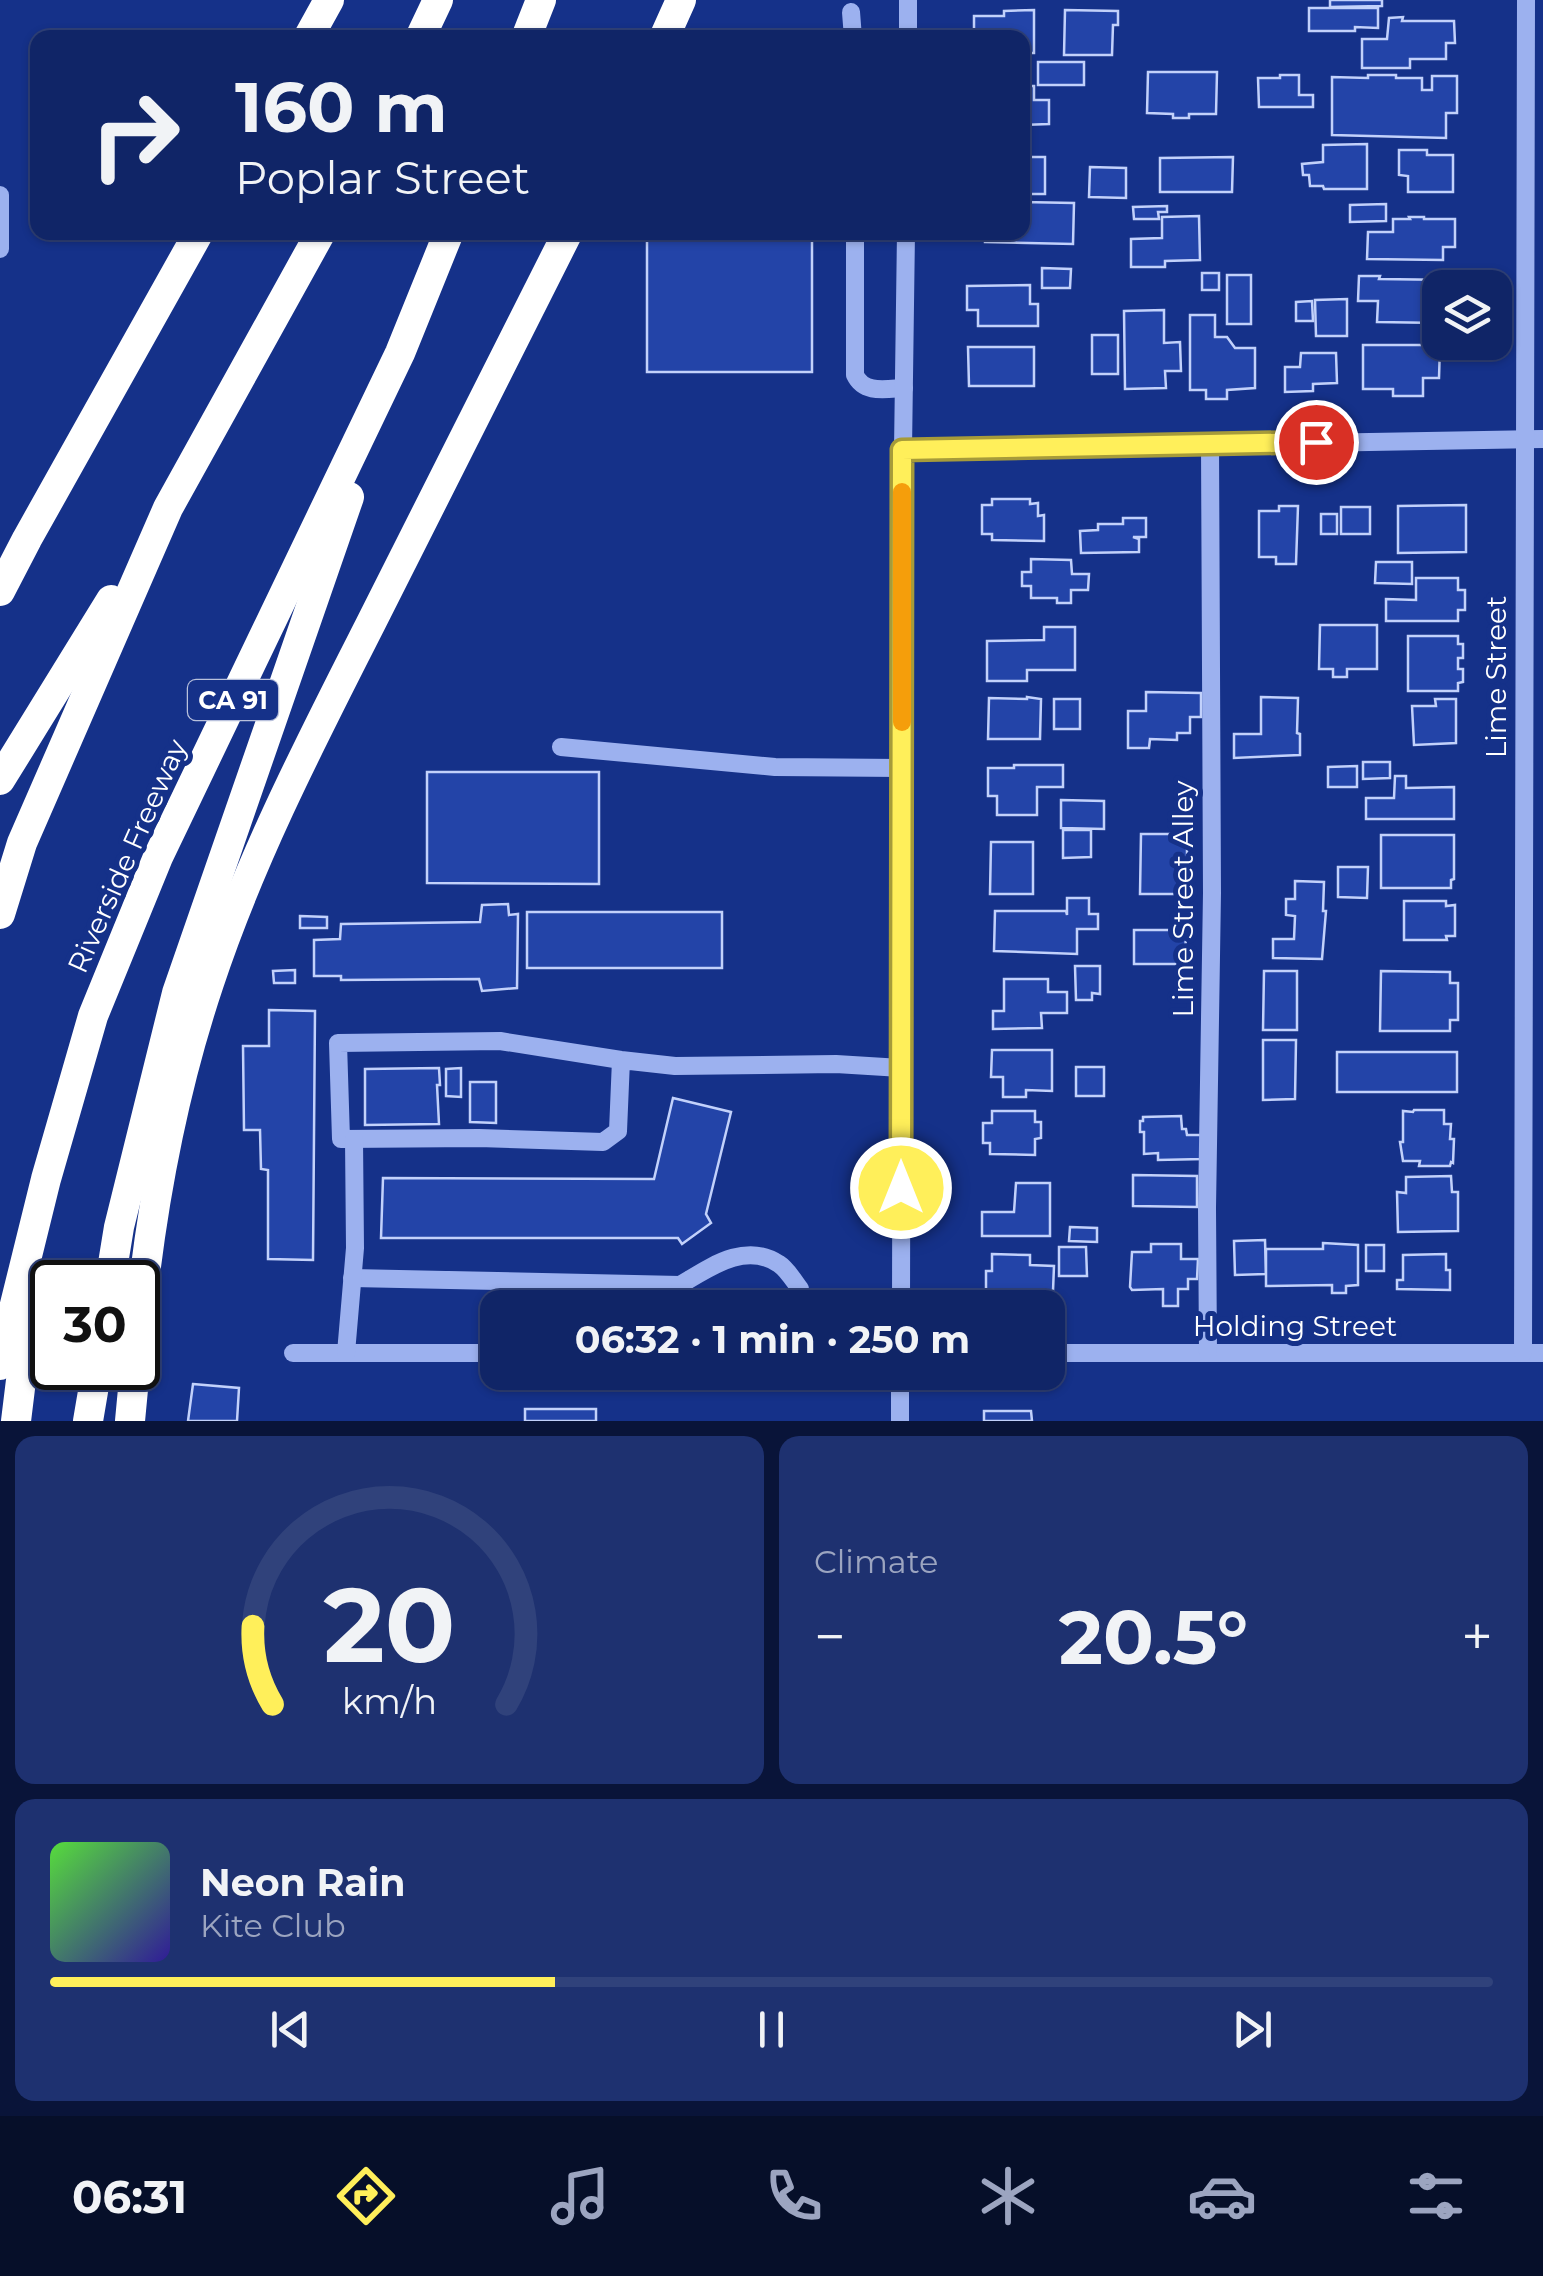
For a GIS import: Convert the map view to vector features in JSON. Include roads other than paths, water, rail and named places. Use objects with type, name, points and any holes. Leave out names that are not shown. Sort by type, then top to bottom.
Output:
[{"type":"highway","points":[[312,30],[328,0]]},
{"type":"highway","points":[[424,30],[438,0]]},
{"type":"highway","points":[[529,30],[541,0]]},
{"type":"highway","points":[[668,30],[682,0]]},
{"type":"highway","points":[[0,591],[195,240]]},
{"type":"highway","points":[[0,780],[168,508],[317,240]]},
{"type":"highway","name":"Riverside Freeway","points":[[0,1365],[46,1179],[94,1016],[158,856],[400,353],[447,240]]},
{"type":"highway","points":[[147,1260],[172,1114],[208,985],[241,897],[330,705],[564,240]]},
{"type":"highway","points":[[113,1260],[177,992],[400,353]]},
{"type":"highway","points":[[0,914],[22,843],[168,508]]},
{"type":"highway","points":[[16,1421],[46,1179]]},
{"type":"highway","points":[[88,1421],[93,1390]]},
{"type":"highway","points":[[130,1421],[133,1390]]},
{"type":"street","points":[[908,0],[908,30]]},
{"type":"street","name":"Lime Street","points":[[1523,1353],[1533,439],[1526,0]]},
{"type":"street","points":[[851,12],[852,30]]},
{"type":"street","points":[[0,194],[0,250]]},
{"type":"street","points":[[854,240],[855,374],[858,382],[870,389],[904,388]]},
{"type":"street","points":[[901,1290],[906,240]]},
{"type":"street","points":[[902,450],[1533,439]]},
{"type":"street","name":"Lime Street Alley","points":[[1208,1353],[1210,444]]},
{"type":"street","points":[[561,746],[775,767],[902,768]]},
{"type":"street","points":[[621,1060],[618,1131],[603,1142],[341,1138],[338,1043],[500,1041],[675,1066],[836,1064],[901,1068]]},
{"type":"street","points":[[346,1353],[355,1221],[354,1138]]},
{"type":"street","points":[[352,1278],[680,1285],[725,1260],[753,1254],[780,1264],[800,1290]]},
{"type":"street","points":[[680,1285],[683,1290]]},
{"type":"street","points":[[292,1353],[480,1353]]},
{"type":"street","name":"Holding Street","points":[[1065,1353],[1543,1353]]},
{"type":"street","points":[[900,1390],[900,1421]]}]
